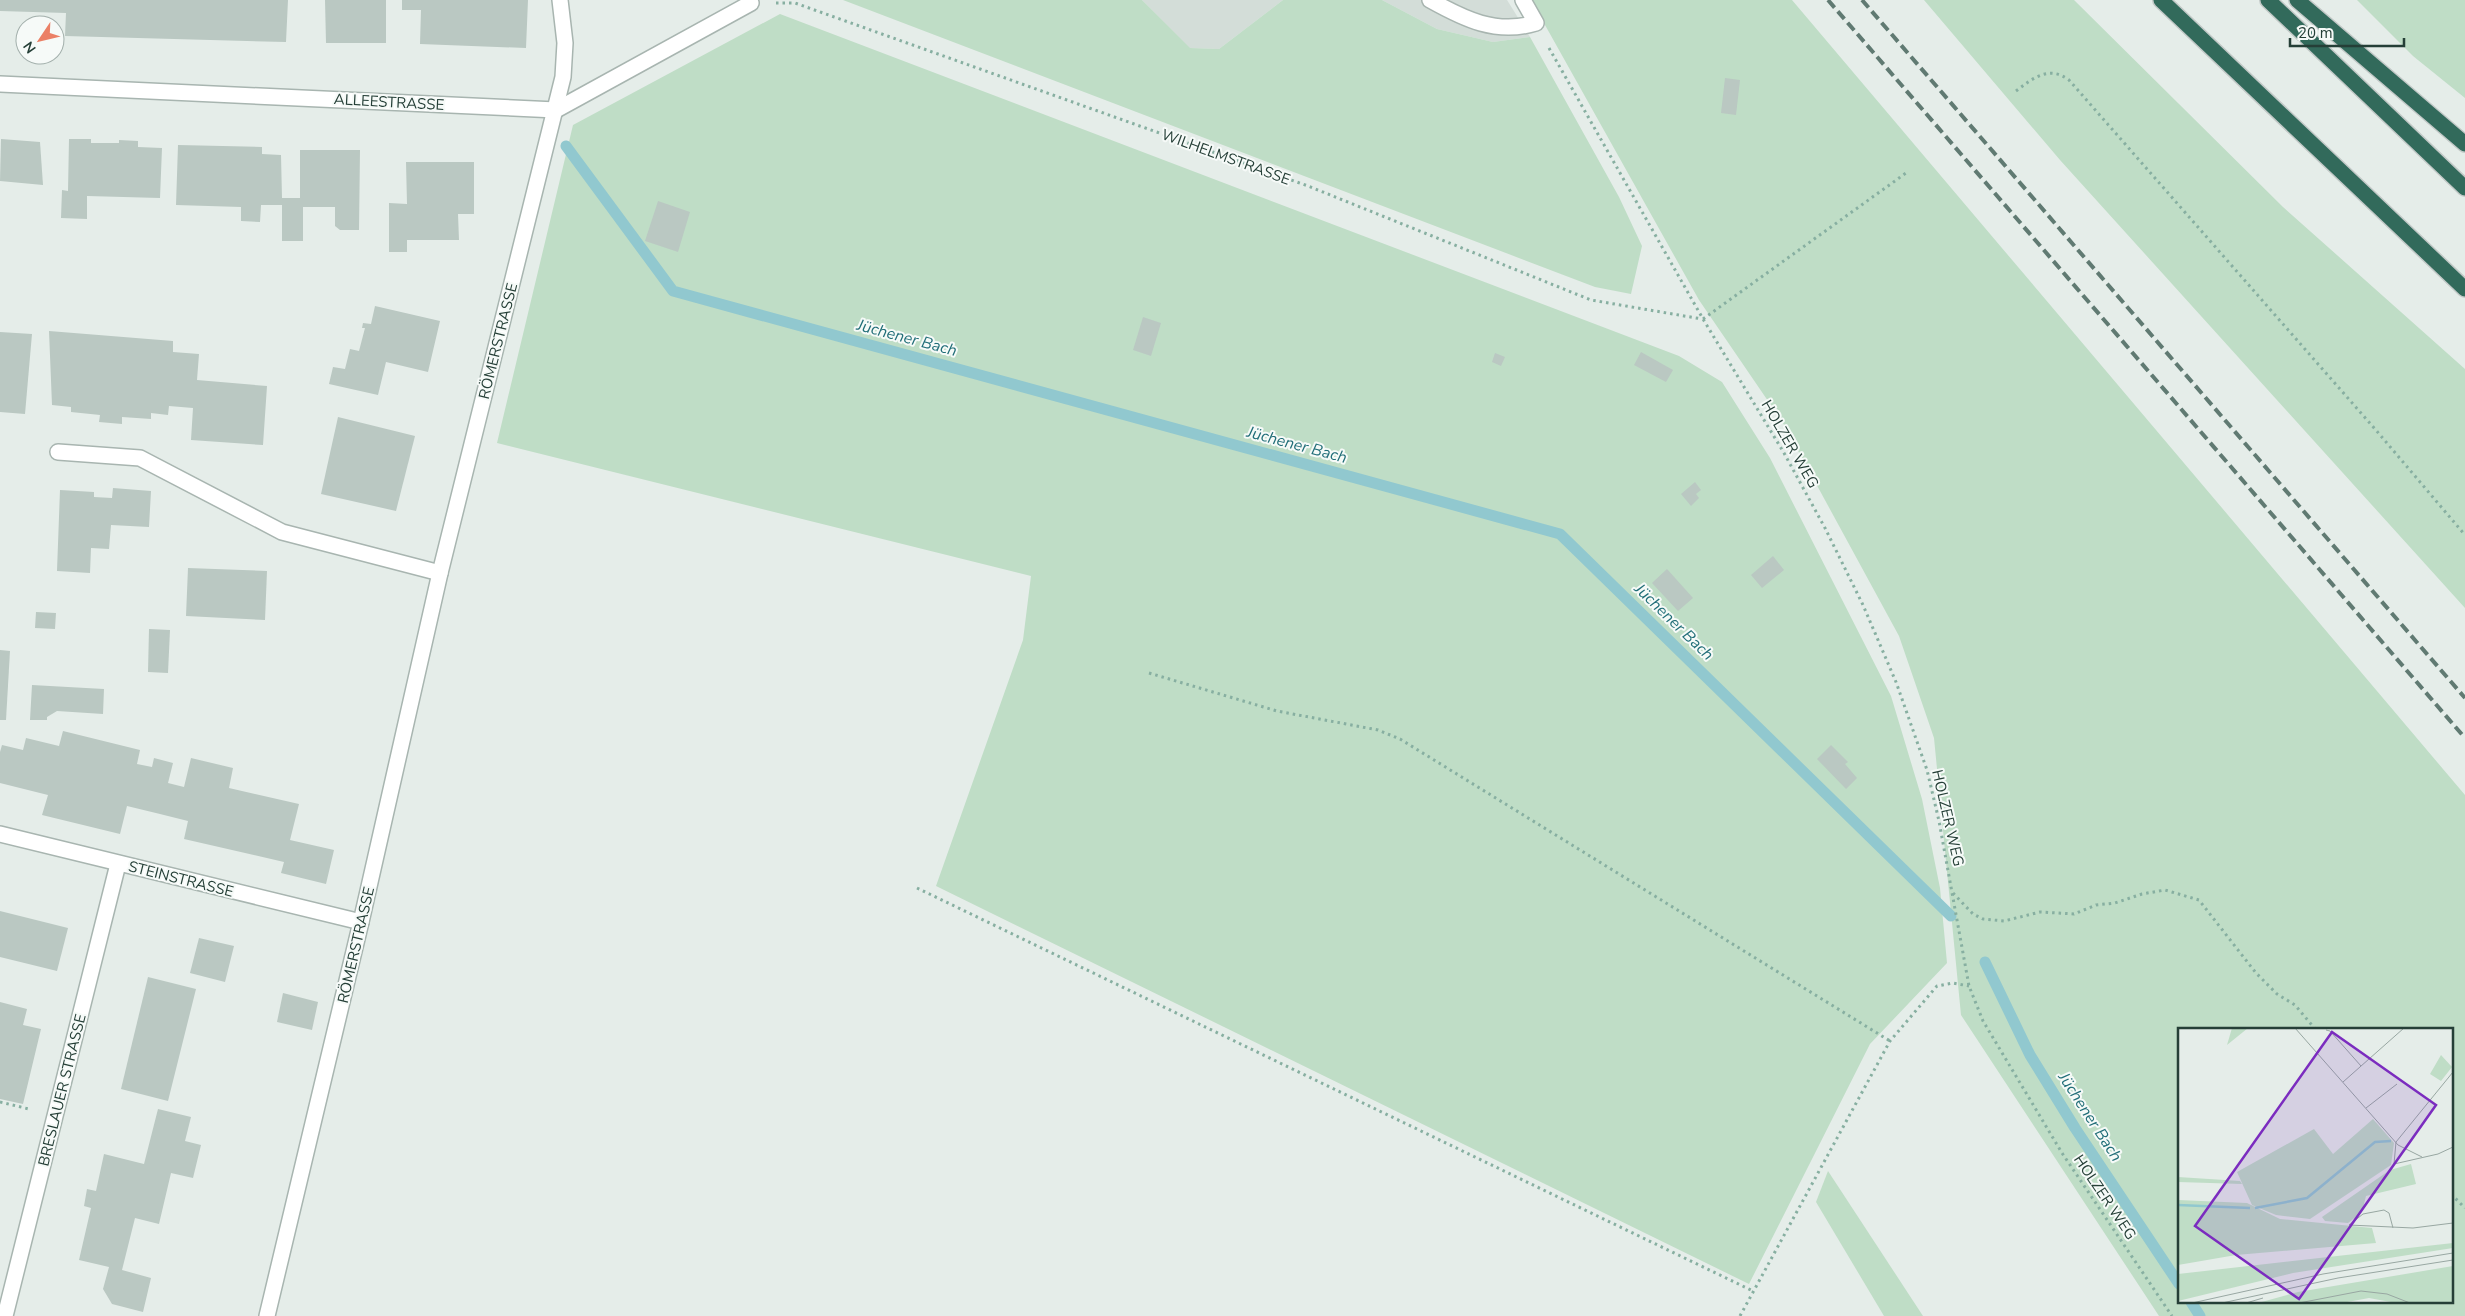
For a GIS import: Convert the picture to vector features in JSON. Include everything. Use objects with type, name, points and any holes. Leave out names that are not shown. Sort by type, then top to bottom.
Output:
[{"type":"highway","points":[[2161,0],[2465,289]]},
{"type":"highway","points":[[2268,0],[2465,188]]},
{"type":"highway","points":[[2297,0],[2465,144]]},
{"type":"street","points":[[556,110],[564,77],[565,53],[560,0]]},
{"type":"street","points":[[1430,0],[1460,16],[1489,26],[1517,27],[1536,23],[1522,0]]},
{"type":"street","points":[[556,110],[750,1]]},
{"type":"street","name":"ALLEESTRASSE","points":[[0,84],[556,110]]},
{"type":"street","name":"RÖMERSTRASSE","points":[[267,1316],[361,922],[440,573],[556,110]]},
{"type":"street","points":[[58,452],[140,458],[282,532],[440,573]]},
{"type":"street","name":"STEINSTRASSE","points":[[0,834],[361,922]]},
{"type":"street","name":"BRESLAUER STRASSE","points":[[5,1316],[118,864]]},
{"type":"path","name":"WILHELMSTRASSE","points":[[750,1],[795,3],[804,6],[1308,186],[1591,300],[1703,319]]},
{"type":"path","name":"HOLZER WEG","points":[[1536,23],[1703,319],[1784,453],[1829,535],[1866,614],[1919,744],[1939,821],[1969,986],[1986,1026],[2038,1114],[2172,1316]]},
{"type":"path","points":[[2016,90],[2033,78],[2045,73],[2058,74],[2069,80],[2369,422],[2465,535]]},
{"type":"path","points":[[1703,319],[1906,173]]},
{"type":"path","points":[[1150,673],[1277,711],[1366,727],[1394,737],[1452,770],[1890,1041]]},
{"type":"path","points":[[916,888],[1753,1291]]},
{"type":"path","points":[[1953,893],[1973,914],[1983,919],[2004,921],[2040,912],[2074,914],[2096,905],[2115,903],[2142,894],[2165,890],[2199,900],[2256,973],[2277,994],[2295,1005],[2314,1028]]},
{"type":"path","points":[[1740,1316],[1890,1041],[1937,986],[1953,983],[1969,986]]},
{"type":"path","points":[[2452,1195],[2465,1208]]},
{"type":"shaded area","points":[[1142,0],[1283,0],[1219,49],[1189,48]]},
{"type":"shaded area","points":[[1382,0],[1507,0],[1530,37],[1493,42],[1437,29]]},
{"type":"green space","points":[[843,0],[1142,0],[1190,48],[1219,49],[1283,0],[1382,0],[1437,29],[1493,42],[1530,37],[1619,197],[1642,246],[1631,294],[1595,287]]},
{"type":"green space","points":[[1531,0],[1792,0],[2465,795],[2465,1316],[2159,1316],[1961,1015],[1934,738],[1899,636],[1783,423],[1699,300]]},
{"type":"green space","points":[[1924,0],[2074,0],[2283,207],[2465,369],[2465,608],[2060,160]]},
{"type":"green space","points":[[2357,0],[2465,0],[2465,98],[2413,56]]},
{"type":"green space","points":[[780,14],[1679,356],[1722,382],[1770,458],[1891,696],[1922,799],[1940,888],[1947,963],[1870,1044],[1749,1284],[936,886],[1023,640],[1031,576],[497,443],[573,125]]},
{"type":"green space","points":[[1828,1171],[1923,1316],[1884,1316],[1816,1202]]},
{"type":"building","points":[[0,0],[288,0],[286,42],[65,36],[66,13],[0,11]]},
{"type":"building","points":[[325,0],[386,0],[386,43],[326,43]]},
{"type":"building","points":[[402,0],[528,0],[526,48],[420,44],[421,10],[402,10]]},
{"type":"building","points":[[1725,78],[1740,80],[1736,115],[1721,113]]},
{"type":"building","points":[[1,139],[40,142],[43,185],[0,181]]},
{"type":"building","points":[[69,139],[91,139],[91,143],[119,143],[119,140],[138,141],[138,147],[162,148],[160,198],[87,196],[87,219],[61,218],[62,190],[68,191]]},
{"type":"building","points":[[178,145],[262,147],[262,154],[281,155],[282,198],[300,198],[300,150],[360,150],[359,230],[340,230],[335,226],[335,207],[303,207],[303,241],[282,241],[282,205],[261,205],[260,222],[241,221],[241,207],[176,205]]},
{"type":"building","points":[[406,162],[474,162],[474,214],[458,214],[459,240],[407,240],[407,252],[389,252],[389,203],[407,204]]},
{"type":"building","points":[[658,201],[690,212],[678,252],[645,241]]},
{"type":"building","points":[[375,306],[440,321],[428,372],[386,362],[378,395],[329,384],[333,367],[345,369],[350,349],[359,351],[365,328],[362,328],[363,323],[371,324]]},
{"type":"building","points":[[1143,317],[1161,323],[1151,356],[1133,350]]},
{"type":"building","points":[[49,331],[173,341],[173,352],[199,354],[197,380],[267,386],[263,445],[191,440],[193,408],[169,406],[168,415],[151,413],[151,419],[122,417],[122,424],[99,422],[100,415],[71,412],[71,407],[52,405]]},
{"type":"building","points":[[0,332],[32,334],[25,414],[0,412]]},
{"type":"building","points":[[1641,352],[1673,370],[1666,382],[1634,365]]},
{"type":"building","points":[[1495,353],[1505,357],[1501,366],[1492,362]]},
{"type":"building","points":[[338,417],[415,436],[396,511],[321,494]]},
{"type":"building","points":[[1695,482],[1701,490],[1696,494],[1699,498],[1691,506],[1681,494]]},
{"type":"building","points":[[113,488],[151,491],[149,527],[111,525],[109,549],[91,548],[90,573],[57,571],[60,490],[94,492],[94,497],[112,498]]},
{"type":"building","points":[[1773,556],[1784,570],[1762,588],[1751,575]]},
{"type":"building","points":[[188,568],[267,571],[265,620],[186,616]]},
{"type":"building","points":[[1667,569],[1693,598],[1678,611],[1652,583]]},
{"type":"building","points":[[36,612],[56,613],[55,629],[35,628]]},
{"type":"building","points":[[149,629],[170,630],[168,673],[148,672]]},
{"type":"building","points":[[0,650],[10,651],[6,720],[0,720]]},
{"type":"building","points":[[32,685],[104,689],[103,714],[57,711],[47,717],[47,720],[30,720]]},
{"type":"building","points":[[63,731],[140,750],[137,764],[152,767],[154,758],[173,763],[168,783],[184,787],[191,758],[233,768],[229,788],[299,804],[290,840],[334,850],[326,884],[281,873],[284,862],[184,839],[188,821],[160,814],[127,806],[120,834],[42,815],[48,795],[0,783],[0,752],[2,745],[23,750],[26,738],[59,746]]},
{"type":"building","points":[[1831,745],[1848,762],[1845,764],[1857,778],[1846,789],[1817,759]]},
{"type":"building","points":[[0,911],[68,928],[57,971],[0,957]]},
{"type":"building","points":[[199,938],[234,946],[225,982],[190,973]]},
{"type":"building","points":[[148,977],[196,989],[168,1101],[121,1089]]},
{"type":"building","points":[[283,993],[318,1002],[312,1030],[277,1022]]},
{"type":"building","points":[[0,1002],[27,1009],[23,1025],[41,1029],[23,1104],[0,1099]]},
{"type":"building","points":[[158,1109],[191,1117],[185,1141],[201,1145],[193,1178],[171,1173],[159,1224],[135,1218],[122,1270],[151,1278],[143,1312],[112,1304],[103,1289],[109,1267],[79,1260],[91,1208],[84,1206],[87,1189],[96,1191],[104,1154],[144,1164]]},
{"type":"waterway","name":"Jüchener Bach","points":[[566,146],[673,291],[1560,534],[1951,916]]},
{"type":"waterway","name":"Jüchener Bach","points":[[1985,962],[2030,1055],[2075,1128],[2178,1282]]},
{"type":"waterway","name":"Jüchener Bach","points":[[2192,1304],[2200,1316]]},
{"type":"railway","points":[[1828,0],[2465,738]]},
{"type":"railway","points":[[1862,0],[2465,698]]}]
